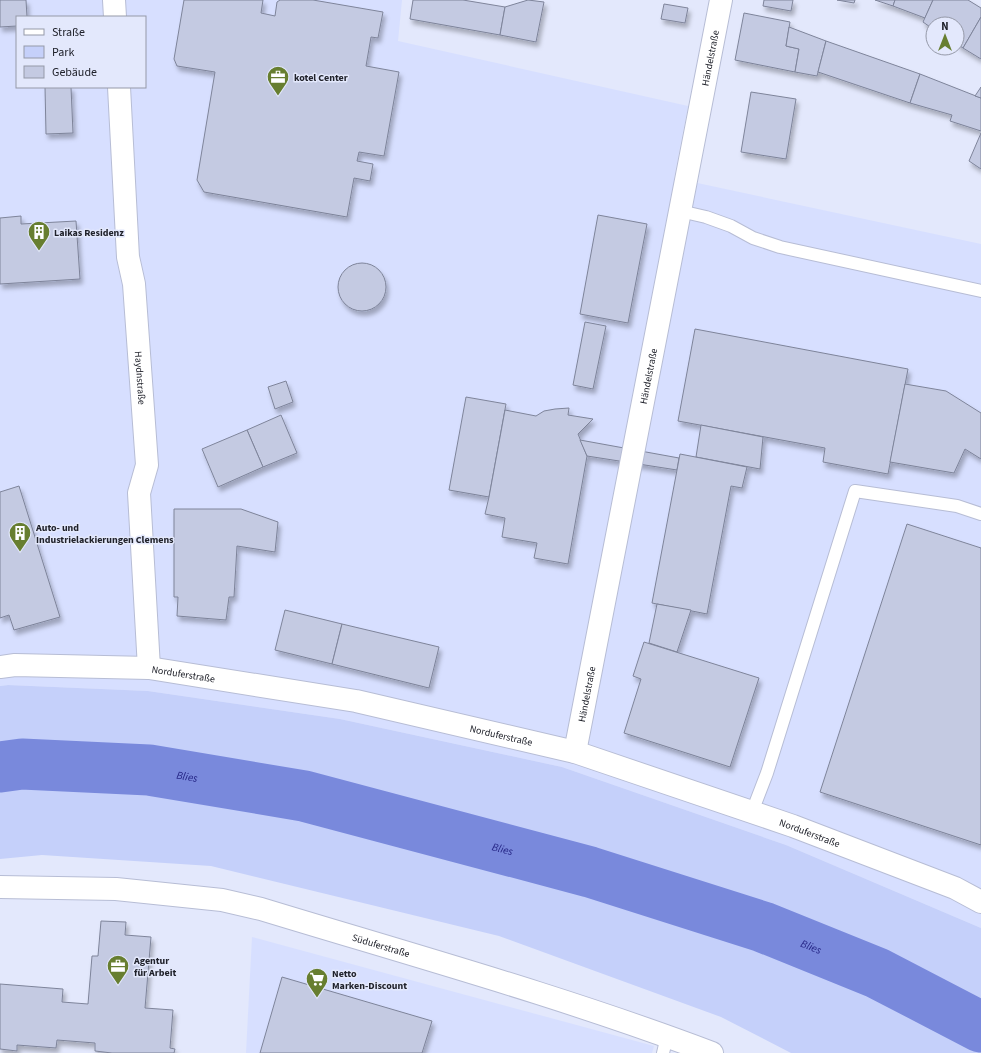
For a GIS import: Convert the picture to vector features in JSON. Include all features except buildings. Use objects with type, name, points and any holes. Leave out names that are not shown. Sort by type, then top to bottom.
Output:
[{"type":"street","points":[[114,0],[115,16]]},
{"type":"street","name":"Händelstraße","points":[[575,752],[721,0]]},
{"type":"street","name":"Haydnstraße","points":[[119,88],[128,257],[134,284],[147,465],[139,493],[149,668]]},
{"type":"street","name":"Norduferstraße","points":[[0,666],[15,665],[149,668],[356,701],[575,752],[793,826],[955,888],[981,902]]},
{"type":"street","name":"Süduferstraße","points":[[0,887],[116,889],[222,900],[261,909],[520,988],[665,1044],[712,1053]]},
{"type":"street","name":"Süduferstraße","points":[[0,894],[40,888]]},
{"type":"lane","points":[[680,211],[724,223],[753,238],[780,247],[981,291]]},
{"type":"lane","points":[[752,812],[767,773],[855,491],[957,506],[981,514]]},
{"type":"shaded area","points":[[0,0],[402,0],[398,41],[688,106],[674,178],[981,244],[981,928],[786,845],[562,767],[340,719],[148,691],[8,685],[0,686]]},
{"type":"shaded area","points":[[252,937],[654,1046],[652,1053],[246,1053]]},
{"type":"green space","points":[[8,685],[148,691],[340,719],[562,767],[786,845],[981,928],[981,1053],[791,1053],[721,1017],[499,936],[211,866],[42,855],[0,859],[0,686]]},
{"type":"waterway","name":"Blies","points":[[0,767],[22,764],[149,770],[304,796],[590,872],[763,927],[877,973],[981,1027]]},
{"type":"place","name":"kotel Center","points":[[278,96]]},
{"type":"place","name":"Laikas Residenz","points":[[39,252]]},
{"type":"place","name":"Auto- und Industrielackierungen Clemens","points":[[20,552]]},
{"type":"place","name":"Agentur für Arbeit","points":[[118,986]]},
{"type":"place","name":"Netto Marken-Discount","points":[[317,998]]}]
